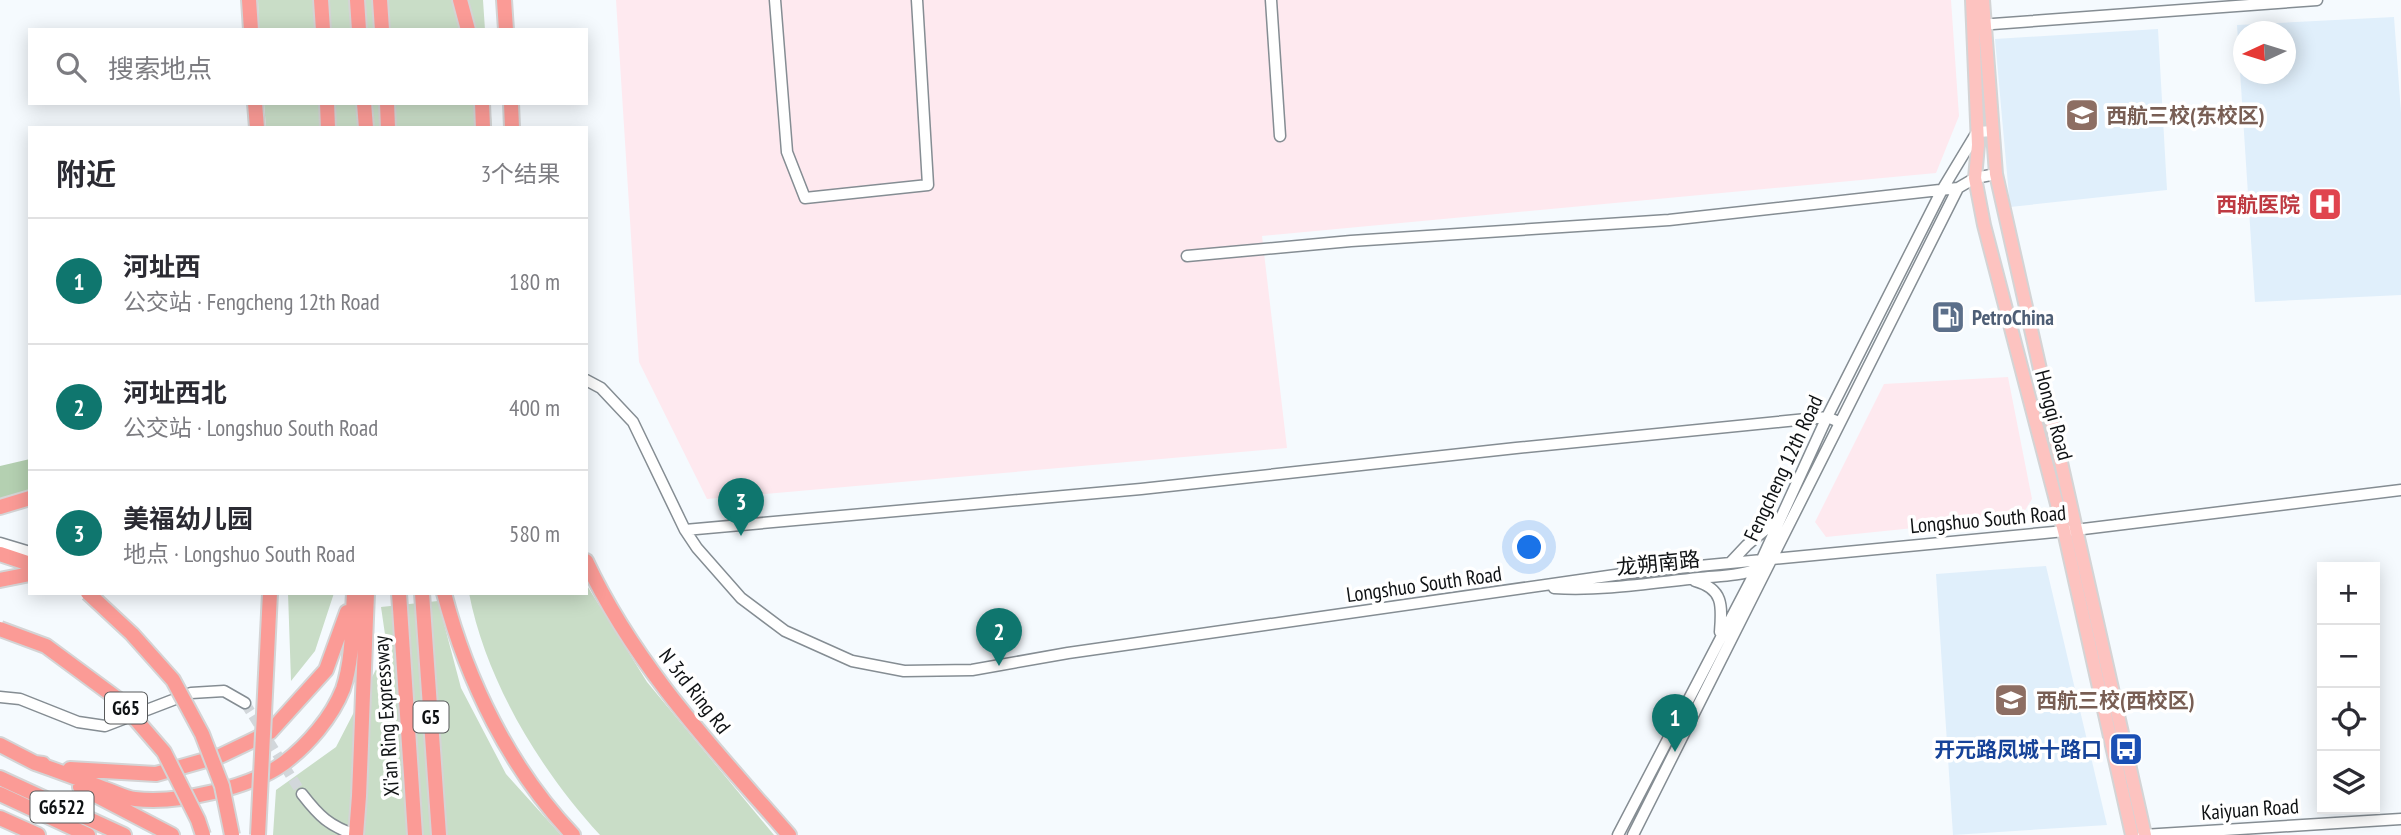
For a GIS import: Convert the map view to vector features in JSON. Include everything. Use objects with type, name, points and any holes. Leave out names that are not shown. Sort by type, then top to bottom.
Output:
[{"type":"highway","points":[[249,0],[251,28]]},
{"type":"highway","points":[[321,0],[323,28]]},
{"type":"highway","points":[[357,0],[359,28]]},
{"type":"highway","points":[[380,0],[382,28]]},
{"type":"highway","points":[[460,0],[467,28]]},
{"type":"highway","points":[[504,0],[506,28]]},
{"type":"highway","points":[[256,105],[257,126]]},
{"type":"highway","points":[[327,105],[328,126]]},
{"type":"highway","points":[[364,105],[366,126]]},
{"type":"highway","points":[[387,105],[388,126]]},
{"type":"highway","points":[[482,105],[483,126]]},
{"type":"highway","points":[[511,105],[512,126]]},
{"type":"highway","points":[[0,507],[28,499]]},
{"type":"highway","points":[[0,554],[28,563]]},
{"type":"highway","name":"N 3rd Ring Rd","points":[[588,565],[602,594],[646,663],[684,715],[789,835]]},
{"type":"highway","points":[[0,580],[28,574]]},
{"type":"highway","name":"G65","points":[[90,595],[132,634],[173,680],[202,734],[222,786],[232,835]]},
{"type":"highway","points":[[258,835],[270,595]]},
{"type":"highway","points":[[35,763],[82,772],[156,774],[220,756],[270,732],[326,670],[352,595]]},
{"type":"highway","points":[[35,763],[133,799],[164,800],[205,794],[245,782],[283,764],[328,718],[343,688],[351,648],[353,595]]},
{"type":"highway","points":[[356,835],[367,595]]},
{"type":"highway","name":"Xi'an Ring Expressway","points":[[399,595],[415,835]]},
{"type":"highway","name":"G5","points":[[422,595],[439,835]]},
{"type":"highway","points":[[445,595],[475,685],[498,731],[524,773],[573,835]]},
{"type":"highway","name":"G65","points":[[0,629],[47,646],[119,700],[164,752],[203,835]]},
{"type":"highway","points":[[0,745],[172,835]]},
{"type":"highway","name":"G6522","points":[[0,778],[124,835]]},
{"type":"highway","name":"G6522","points":[[0,794],[88,835]]},
{"type":"highway","points":[[0,818],[38,835]]},
{"type":"main road","name":"Hongqi Road","points":[[1972,0],[1979,25],[1996,174],[2133,835]]},
{"type":"main road","name":"Hongqi Road","points":[[1983,0],[1979,25],[1975,178],[1984,225],[2070,531],[2144,835]]},
{"type":"street","points":[[775,0],[787,152],[805,198],[928,185],[917,0]]},
{"type":"street","points":[[1271,0],[1280,136]]},
{"type":"street","points":[[1979,25],[2208,4],[2317,0]]},
{"type":"street","points":[[1977,132],[1993,131]]},
{"type":"street","name":"Fengcheng 12th Road","points":[[1618,835],[1754,571],[1767,559],[1780,518],[1826,417],[1942,190],[1977,132]]},
{"type":"street","points":[[1187,256],[1351,241],[1669,220],[1958,188],[1975,178],[1996,174]]},
{"type":"street","name":"Fengcheng 12th Road","points":[[1633,835],[1767,559],[1958,188]]},
{"type":"street","name":"Longshuo South Road","points":[[588,381],[601,387],[633,422],[685,530],[697,548],[741,598],[785,631],[852,661],[904,671],[972,670],[1068,653],[1543,587],[1572,580],[1731,562],[2070,531],[2401,490]]},
{"type":"street","points":[[685,530],[1141,489],[1826,417],[1839,422]]},
{"type":"street","points":[[1731,562],[1746,545],[1780,518]]},
{"type":"street","points":[[0,543],[28,551]]},
{"type":"street","name":"龙朔南路","points":[[1543,587],[1580,590],[1754,571]]},
{"type":"street","points":[[1687,579],[1709,585],[1718,597],[1722,607],[1719,639]]},
{"type":"street","points":[[0,697],[20,699],[78,722],[106,726],[191,693],[224,691],[245,703]]},
{"type":"street","points":[[302,794],[319,817],[340,830],[356,835]]},
{"type":"street","name":"Kaiyuan Road","points":[[2144,835],[2401,819]]},
{"type":"shaded area","points":[[616,0],[1951,0],[1959,116],[1936,173],[1262,236],[1287,448],[707,499],[639,362]]},
{"type":"shaded area","name":"西航医院","points":[[2394,17],[2401,113],[2401,295],[2255,302],[2241,84],[2296,84],[2296,22]]},
{"type":"shaded area","name":"西航三校(东校区)","points":[[2158,29],[2167,190],[2010,207],[1995,39]]},
{"type":"shaded area","points":[[2008,377],[2032,499],[2021,517],[1826,537],[1815,522],[1884,384]]},
{"type":"shaded area","name":"西航三校(西校区)","points":[[2046,566],[2107,825],[1953,835],[1936,574]]},
{"type":"green space","points":[[258,0],[483,0],[485,28],[259,28]]},
{"type":"green space","points":[[264,105],[490,105],[492,126],[266,126]]},
{"type":"green space","points":[[28,459],[28,495],[0,502],[0,466]]},
{"type":"green space","points":[[588,587],[647,682],[774,835],[600,835],[557,782],[518,723],[488,659],[469,595],[588,595]]},
{"type":"green space","points":[[288,595],[333,595],[315,651],[291,681]]},
{"type":"green space","points":[[438,601],[461,688],[506,774],[561,835],[273,835],[276,790],[336,747],[387,648],[381,607]]},
{"type":"tunnel","points":[[245,703],[302,794]]},
{"type":"place","name":"西航三校(东校区)","points":[[2082,115]]},
{"type":"place","name":"西航医院","points":[[2325,204]]},
{"type":"place","name":"PetroChina","points":[[1948,317]]},
{"type":"place","name":"美福幼儿园","points":[[741,536]]},
{"type":"place","name":"河址西北","points":[[999,666]]},
{"type":"place","name":"西航三校(西校区)","points":[[2011,700]]},
{"type":"place","name":"开元路凤城十路口","points":[[2126,749]]},
{"type":"place","name":"河址西","points":[[1675,752]]}]
